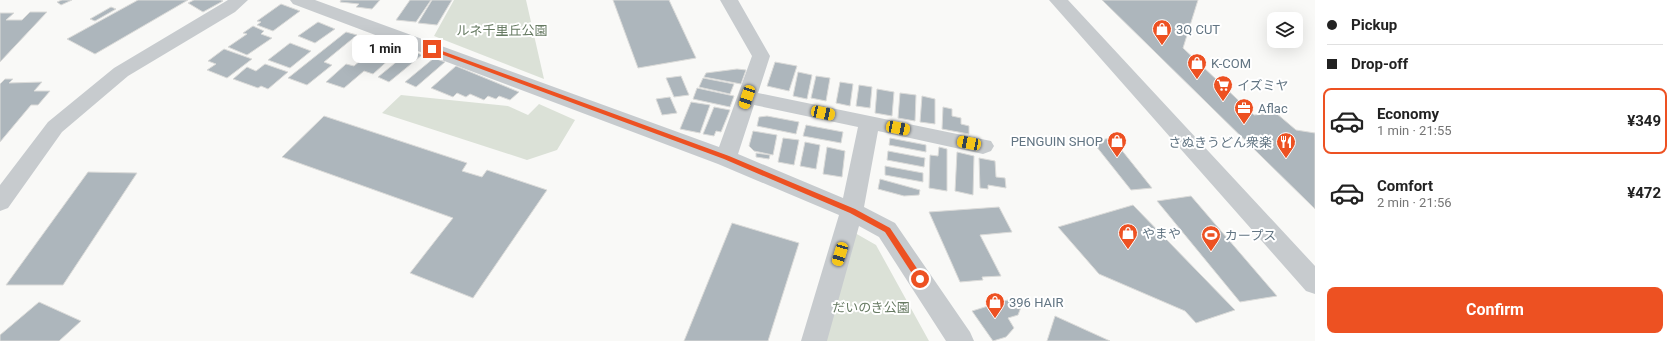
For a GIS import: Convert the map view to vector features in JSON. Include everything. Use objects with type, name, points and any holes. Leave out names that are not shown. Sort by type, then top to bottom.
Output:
[{"type":"street","points":[[0,202],[55,128],[67,117],[121,72],[229,8],[239,0]]},
{"type":"street","points":[[299,0],[726,158],[852,211],[887,230],[961,341]]},
{"type":"street","points":[[726,158],[761,56],[729,0]]},
{"type":"street","points":[[1058,0],[1315,283]]},
{"type":"street","points":[[747,97],[984,146]]},
{"type":"street","points":[[814,341],[852,211],[869,122]]},
{"type":"green space","name":"ルネ千里丘公園","points":[[454,0],[526,0],[544,79],[434,36]]},
{"type":"green space","points":[[401,95],[508,106],[528,115],[539,104],[575,120],[557,150],[527,160],[382,113]]},
{"type":"green space","name":"だいのき公園","points":[[855,233],[876,245],[929,341],[826,341]]},
{"type":"building","points":[[62,0],[72,0],[61,5],[57,2]]},
{"type":"building","points":[[138,0],[188,0],[95,54],[67,39]]},
{"type":"building","points":[[194,0],[223,1],[203,12],[188,3]]},
{"type":"building","points":[[341,0],[380,0],[372,9],[356,7],[359,4],[340,2]]},
{"type":"building","points":[[410,0],[431,0],[416,22],[396,20]]},
{"type":"building","points":[[432,0],[452,0],[437,25],[418,23]]},
{"type":"building","points":[[613,0],[669,0],[696,58],[638,68]]},
{"type":"building","name":"イズミヤ","points":[[1102,0],[1198,0],[1183,48],[1254,115],[1276,113],[1296,130],[1315,133],[1315,209]]},
{"type":"building","points":[[281,4],[300,11],[273,31],[257,25],[261,22],[257,21]]},
{"type":"building","points":[[111,7],[116,9],[95,21],[90,19]]},
{"type":"building","points":[[30,12],[47,12],[0,62],[0,13],[14,13],[6,20],[22,20]]},
{"type":"building","points":[[318,22],[335,29],[315,43],[298,36]]},
{"type":"building","points":[[253,26],[264,31],[261,34],[272,38],[247,55],[228,47],[247,34],[243,33]]},
{"type":"building","points":[[346,32],[357,35],[324,62],[332,65],[307,85],[288,78]]},
{"type":"building","points":[[384,40],[403,47],[373,74],[364,71],[344,88],[326,82],[346,64],[354,66]]},
{"type":"building","points":[[290,43],[311,51],[290,68],[268,60]]},
{"type":"building","points":[[224,49],[252,59],[227,78],[207,70],[216,64],[208,61]]},
{"type":"building","points":[[411,50],[422,55],[389,82],[378,77]]},
{"type":"building","points":[[434,58],[445,62],[416,87],[405,82]]},
{"type":"building","points":[[775,62],[797,66],[789,91],[767,86]]},
{"type":"building","points":[[265,64],[288,72],[268,89],[261,86],[258,88],[233,79],[247,67],[256,71]]},
{"type":"building","points":[[456,66],[519,92],[510,100],[499,96],[496,99],[488,96],[484,100],[470,94],[466,97],[457,93],[453,97],[431,88]]},
{"type":"building","points":[[737,69],[746,70],[741,84],[704,77],[706,73]]},
{"type":"building","points":[[798,72],[812,75],[807,99],[793,96]]},
{"type":"building","points":[[681,76],[689,95],[674,97],[666,78]]},
{"type":"building","points":[[816,76],[830,78],[826,101],[811,98]]},
{"type":"building","points":[[703,78],[734,84],[730,94],[699,87]]},
{"type":"building","points":[[5,79],[13,79],[9,83],[42,82],[34,91],[50,91],[38,105],[31,105],[0,142],[0,84]]},
{"type":"building","points":[[840,82],[853,84],[850,106],[836,103]]},
{"type":"building","points":[[859,85],[872,87],[870,108],[856,106]]},
{"type":"building","points":[[697,88],[734,96],[730,107],[693,99]]},
{"type":"building","points":[[877,89],[894,92],[892,116],[875,113]]},
{"type":"building","points":[[900,93],[916,95],[915,121],[898,118]]},
{"type":"building","points":[[922,96],[935,99],[935,124],[920,122]]},
{"type":"building","points":[[670,97],[677,113],[662,115],[656,99]]},
{"type":"building","points":[[691,102],[710,105],[700,133],[680,129]]},
{"type":"building","points":[[714,107],[730,110],[721,132],[716,131],[714,136],[703,134]]},
{"type":"building","points":[[943,107],[952,109],[952,116],[961,118],[961,124],[969,126],[969,134],[942,129]]},
{"type":"building","points":[[324,116],[467,163],[462,171],[482,177],[487,170],[547,190],[473,298],[410,273],[453,218],[282,157]]},
{"type":"building","points":[[767,116],[799,122],[796,134],[757,126],[759,117]]},
{"type":"building","points":[[806,125],[843,132],[841,143],[803,136]]},
{"type":"building","points":[[753,131],[777,135],[773,155],[754,151],[749,146]]},
{"type":"building","points":[[783,138],[799,140],[794,165],[778,162]]},
{"type":"building","points":[[890,138],[926,145],[926,152],[889,145]]},
{"type":"building","points":[[1112,138],[1152,188],[1131,190],[1092,141]]},
{"type":"building","points":[[805,142],[820,145],[816,169],[800,166]]},
{"type":"building","points":[[827,147],[845,151],[842,177],[823,174]]},
{"type":"building","points":[[939,147],[947,149],[947,191],[929,188],[930,155],[938,156]]},
{"type":"building","points":[[888,151],[925,158],[924,167],[887,160]]},
{"type":"building","points":[[957,152],[974,156],[973,195],[955,191]]},
{"type":"building","points":[[756,153],[770,155],[769,159],[756,157]]},
{"type":"building","points":[[979,158],[995,161],[996,177],[1005,178],[1006,188],[988,185],[988,189],[980,188]]},
{"type":"building","points":[[885,166],[923,173],[923,182],[885,175]]},
{"type":"building","points":[[88,172],[137,173],[63,285],[6,285]]},
{"type":"building","points":[[880,179],[920,190],[919,195],[904,196],[878,189]]},
{"type":"building","points":[[1191,196],[1277,296],[1240,302],[1157,201]]},
{"type":"building","name":"やまや","points":[[1133,205],[1235,310],[1196,323],[1185,311],[1099,274],[1058,227]]},
{"type":"building","points":[[999,207],[1012,232],[980,235],[1001,276],[982,277],[983,280],[960,282],[929,212]]},
{"type":"building","points":[[732,223],[799,243],[768,341],[684,341]]},
{"type":"building","points":[[1014,298],[1021,307],[1018,315],[1008,318],[1014,328],[1006,337],[993,341],[972,311]]},
{"type":"building","points":[[39,302],[81,321],[59,341],[0,341],[0,335]]},
{"type":"building","points":[[1055,316],[1110,341],[1047,341]]},
{"type":"place","name":"3Q CUT","points":[[1162,46]]},
{"type":"place","name":"K-COM","points":[[1197,80]]},
{"type":"place","name":"イズミヤ","points":[[1223,102]]},
{"type":"place","name":"Aflac","points":[[1244,125]]},
{"type":"place","name":"PENGUIN SHOP","points":[[1117,158]]},
{"type":"place","name":"さぬきうどん衆楽","points":[[1286,159]]},
{"type":"place","name":"やまや","points":[[1128,250]]},
{"type":"place","name":"カープス","points":[[1211,252]]},
{"type":"place","name":"396 HAIR","points":[[995,319]]},
{"type":"route","points":[[432,49],[726,158],[852,211],[887,230],[920,279]]}]
